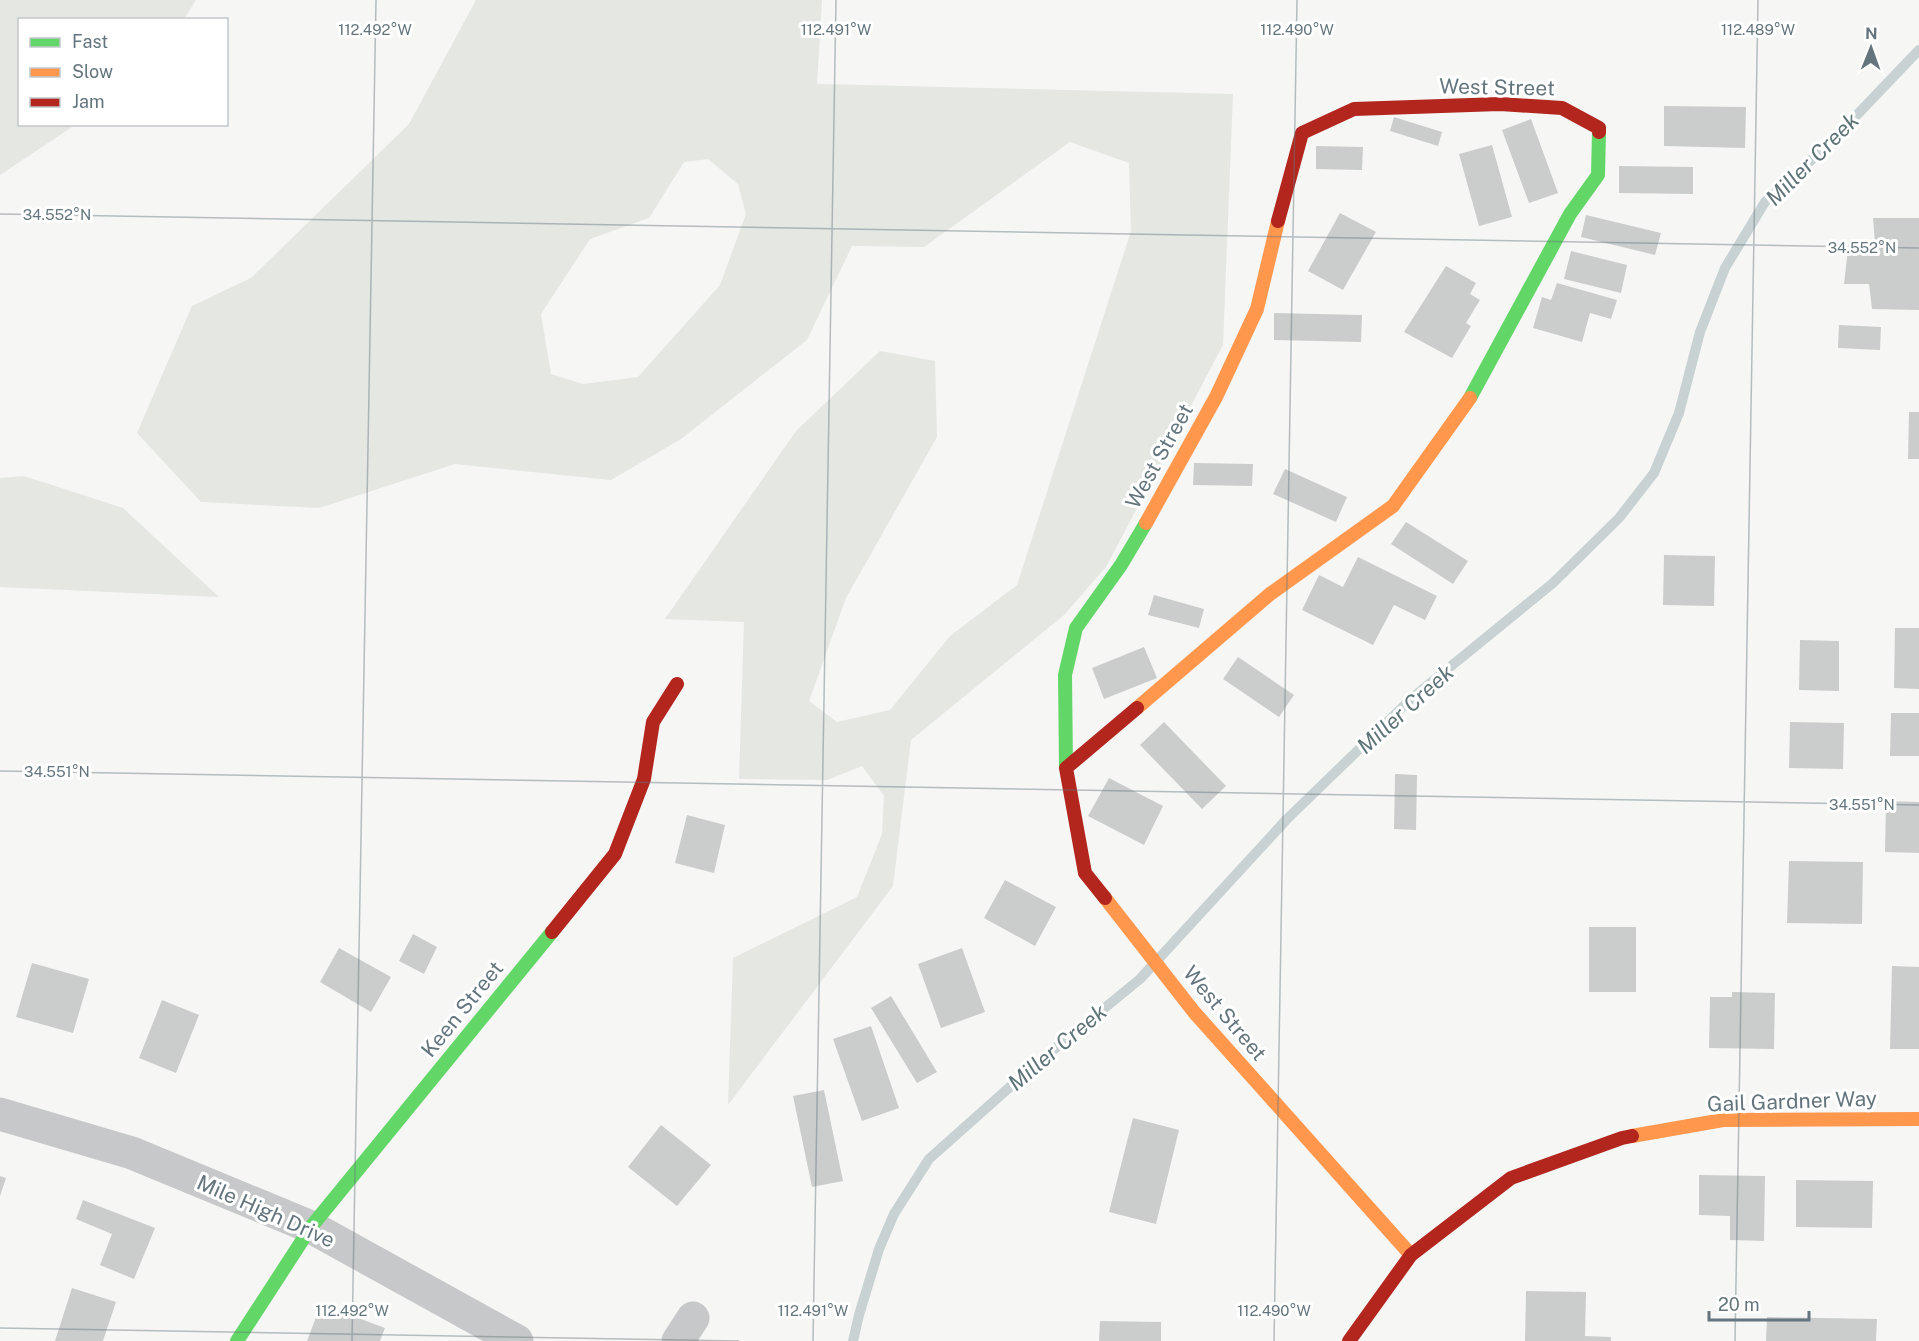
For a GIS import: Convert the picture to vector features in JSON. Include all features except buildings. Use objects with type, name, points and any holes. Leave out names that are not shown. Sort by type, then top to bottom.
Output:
[{"type":"street","name":"West Street","points":[[1066,768],[1270,594],[1393,506],[1468,401],[1570,214],[1598,175],[1599,128],[1562,108],[1500,104],[1354,109],[1302,133],[1257,309],[1216,397],[1162,495],[1121,565],[1076,628],[1065,675],[1066,768],[1085,873],[1194,1012],[1411,1255]]},
{"type":"street","name":"Keen Street","points":[[237,1341],[311,1227],[615,854],[644,779],[653,722],[676,684]]},
{"type":"street","name":"Mile High Drive","points":[[0,1114],[132,1153],[311,1227],[517,1341]]},
{"type":"street","name":"Gail Gardner Way","points":[[1349,1341],[1411,1255],[1511,1179],[1622,1138],[1723,1120],[1919,1119]]},
{"type":"shaded area","points":[[0,0],[196,0],[185,18],[18,18],[18,126],[74,126],[0,175]]},
{"type":"shaded area","points":[[476,0],[822,0],[817,84],[1233,94],[1223,345],[1106,567],[1064,615],[911,740],[893,886],[728,1105],[733,958],[857,897],[882,834],[884,796],[862,766],[827,780],[739,779],[744,622],[665,619],[796,431],[880,351],[935,361],[937,437],[846,598],[809,701],[837,722],[890,710],[950,636],[1017,585],[1131,231],[1129,163],[1070,142],[924,247],[852,246],[807,340],[681,439],[611,480],[455,464],[319,508],[201,502],[137,433],[192,306],[251,278],[409,124]],"holes":[[[708,159],[738,184],[746,214],[720,285],[638,377],[583,384],[551,374],[541,314],[590,239],[649,218],[684,162]]]},
{"type":"shaded area","points":[[24,476],[123,508],[219,597],[0,587],[0,478]]},
{"type":"waterway","name":"Miller Creek","points":[[853,1341],[879,1249],[894,1214],[929,1159],[1030,1069],[1140,979],[1287,819],[1412,698],[1553,583],[1619,518],[1654,473],[1679,413],[1700,332],[1725,268],[1765,202],[1831,142],[1919,50]]},
{"type":"traffic: fast","points":[[1470,398],[1570,214],[1598,175],[1599,132]]},
{"type":"traffic: fast","points":[[1066,768],[1065,675],[1076,628],[1121,565],[1146,523]]},
{"type":"traffic: fast","points":[[237,1341],[311,1227],[552,932]]},
{"type":"traffic: slow","points":[[1146,523],[1216,397],[1257,309],[1278,221]]},
{"type":"traffic: slow","points":[[1137,708],[1270,594],[1393,506],[1470,398]]},
{"type":"traffic: slow","points":[[1105,898],[1194,1012],[1411,1255]]},
{"type":"traffic: slow","points":[[1632,1136],[1723,1120],[1919,1119]]},
{"type":"traffic: jam","points":[[1278,221],[1302,133],[1354,109],[1500,104],[1562,108],[1599,128],[1599,132]]},
{"type":"traffic: jam","points":[[552,932],[615,854],[644,779],[653,722],[677,684]]},
{"type":"traffic: jam","points":[[1105,898],[1085,873],[1066,768],[1137,708]]},
{"type":"traffic: jam","points":[[1349,1341],[1411,1255],[1511,1178],[1632,1136]]}]
